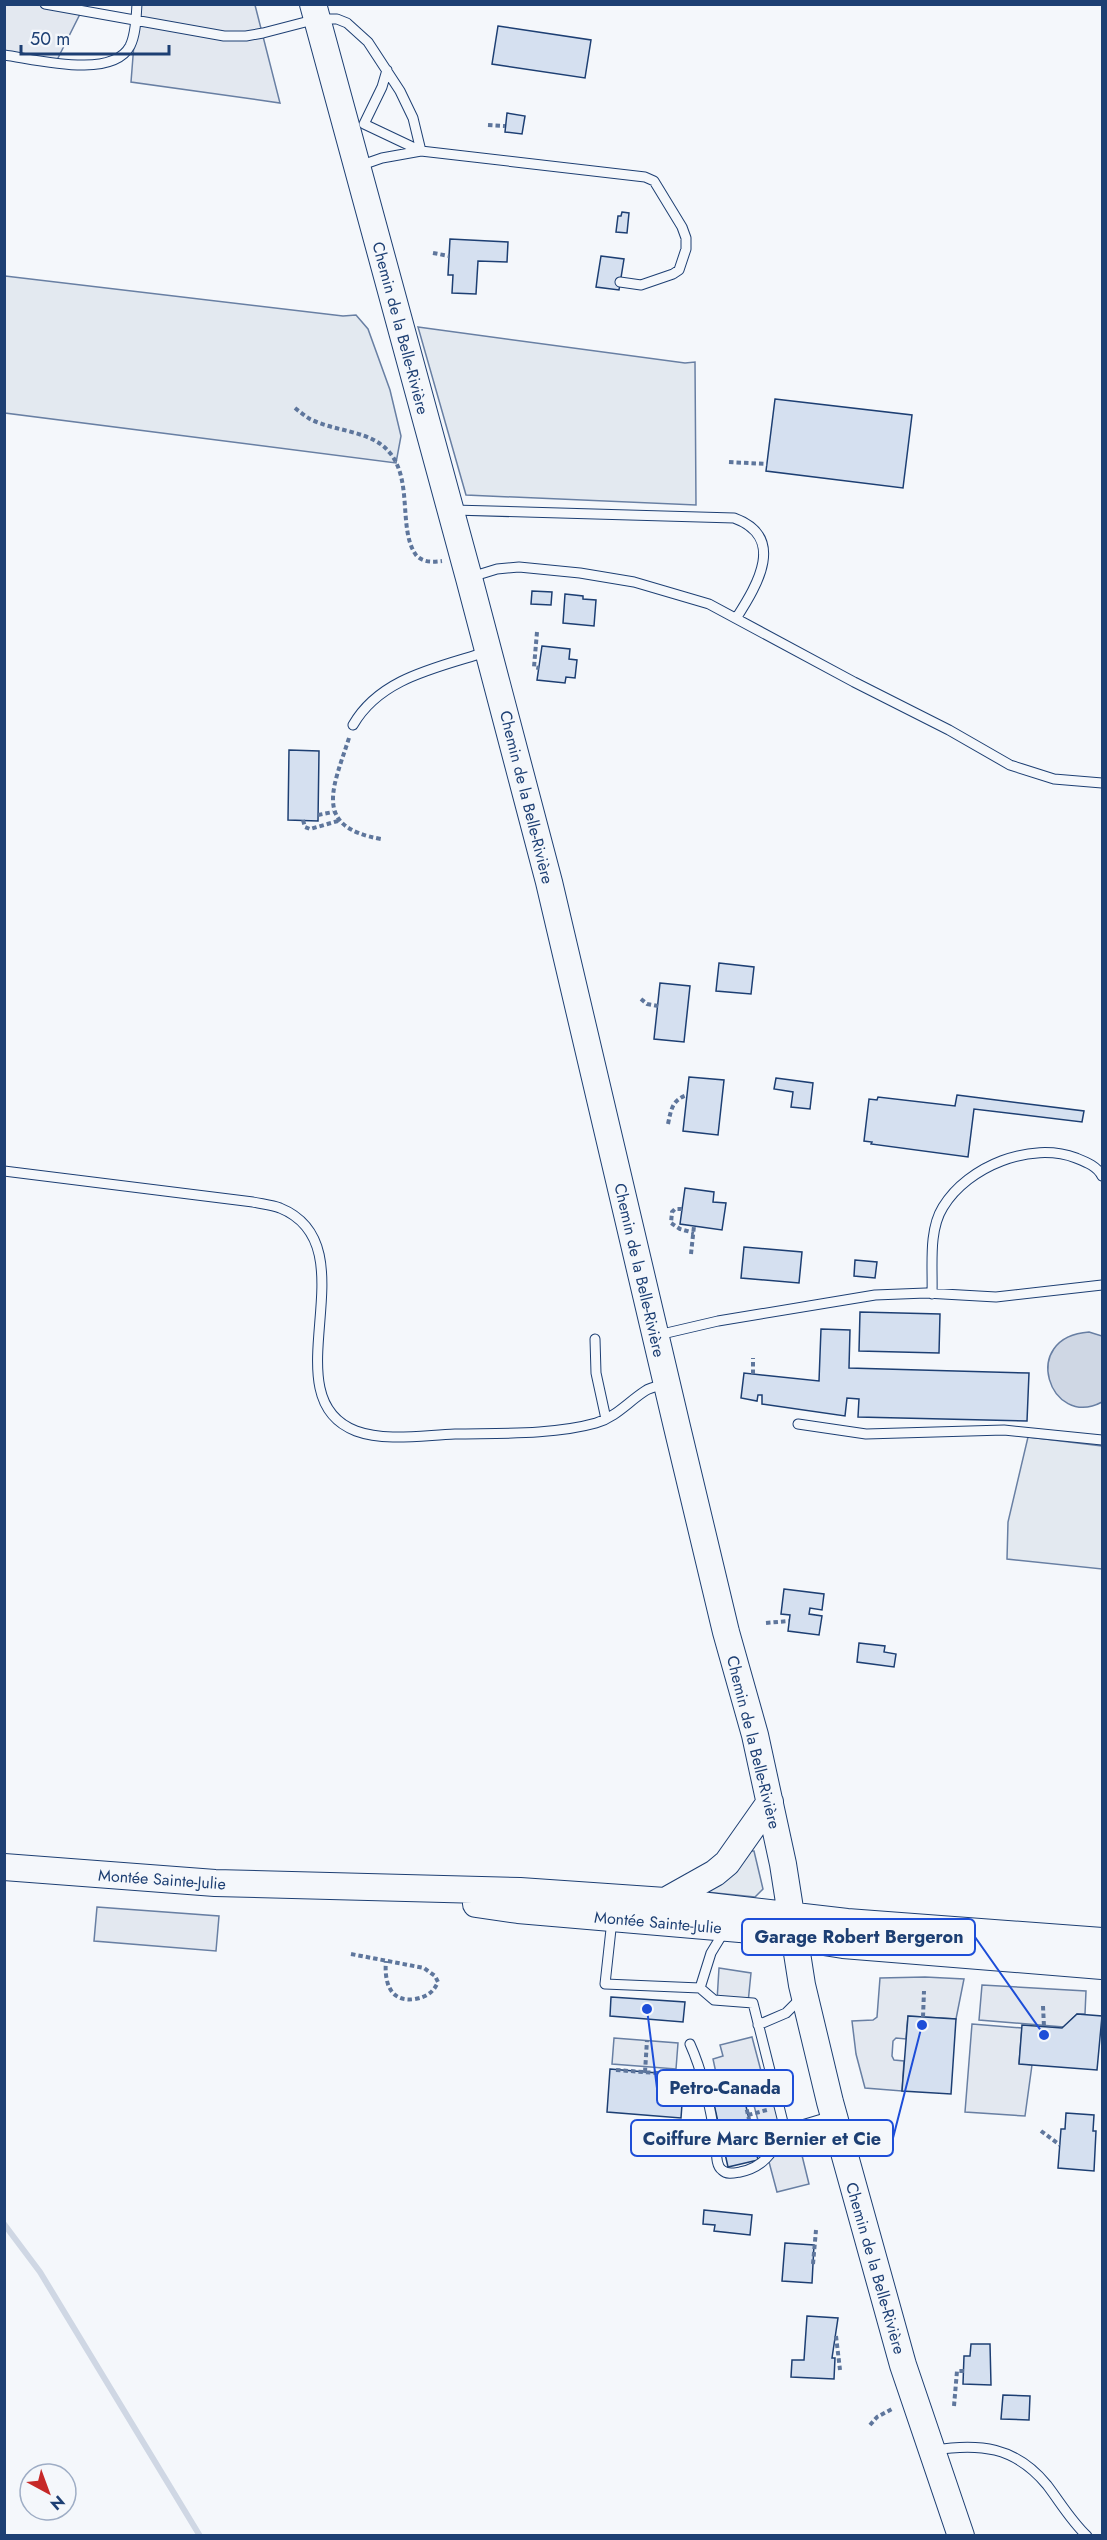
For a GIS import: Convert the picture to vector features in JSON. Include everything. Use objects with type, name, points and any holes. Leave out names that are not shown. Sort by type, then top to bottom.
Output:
[{"type":"street","name":"Chemin de la Belle-Rivière","points":[[315,12],[355,127],[357,167],[489,651],[549,882],[666,1384],[770,1802],[804,1996],[834,2115],[914,2399],[961,2535]]},
{"type":"street","points":[[665,1901],[715,1873],[727,1863],[770,1802]]},
{"type":"street","name":"Montée Sainte-Julie","points":[[4,1867],[215,1883],[520,1891],[665,1901],[793,1926],[843,1945],[1102,1966]]},
{"type":"street","name":"Montée Sainte-Julie","points":[[357,1887],[518,1910],[726,1928],[846,1923],[1102,1941]]},
{"type":"lane","points":[[45,4],[224,36],[246,36],[315,12],[341,20],[356,29],[368,42],[400,91],[413,118],[421,151]]},
{"type":"lane","points":[[4,55],[75,65],[101,65],[117,59],[129,49],[133,40],[137,4]]},
{"type":"lane","points":[[387,70],[382,87],[355,127],[421,151],[645,177],[654,182],[682,227],[686,238],[684,259],[679,270],[648,284],[620,282]]},
{"type":"lane","points":[[357,167],[382,158],[421,151]]},
{"type":"lane","points":[[451,510],[734,518],[750,524],[763,543],[764,554],[751,596],[737,617]]},
{"type":"lane","points":[[466,567],[497,569],[519,567],[580,573],[634,582],[709,604],[949,730],[1010,765],[1054,779],[1102,783]]},
{"type":"lane","points":[[352,725],[362,709],[386,689],[413,677],[489,651]]},
{"type":"lane","points":[[932,1294],[937,1218],[951,1196],[974,1177],[1008,1159],[1044,1152],[1057,1152],[1088,1162],[1100,1171],[1102,1176]]},
{"type":"lane","points":[[4,1171],[254,1202],[280,1208],[291,1215],[312,1236],[321,1267],[323,1290],[318,1355],[320,1392],[325,1405],[334,1415],[345,1425],[357,1431],[399,1436],[544,1431],[596,1423],[618,1413],[644,1392],[666,1384]]},
{"type":"lane","points":[[655,1335],[718,1321],[875,1295],[932,1294],[996,1298],[1102,1285]]},
{"type":"lane","points":[[595,1339],[596,1373],[606,1419]]},
{"type":"lane","points":[[798,1425],[866,1434],[1004,1431],[1102,1440]]},
{"type":"lane","points":[[612,1918],[605,1984],[700,1988],[714,2000],[753,2003],[785,2130],[771,2155],[761,2164],[731,2174],[722,2170],[718,2164],[698,2061],[690,2044]]},
{"type":"lane","points":[[700,1988],[711,1953],[726,1928]]},
{"type":"lane","points":[[758,2025],[786,2013],[804,1996]]},
{"type":"lane","points":[[785,2130],[834,2115]]},
{"type":"lane","points":[[931,2451],[975,2446],[1004,2453],[1024,2464],[1044,2482],[1087,2535]]},
{"type":"path","points":[[488,125],[505,126]]},
{"type":"path","points":[[433,253],[450,256]]},
{"type":"path","points":[[295,408],[311,419],[376,441],[391,453],[404,488],[409,536],[416,554],[423,560],[466,567]]},
{"type":"path","points":[[729,462],[767,464]]},
{"type":"path","points":[[537,632],[534,667],[539,668]]},
{"type":"path","points":[[352,725],[333,796],[333,812],[338,821],[358,834],[381,839]]},
{"type":"path","points":[[318,815],[333,812]]},
{"type":"path","points":[[303,820],[305,827],[310,829],[338,821]]},
{"type":"path","points":[[641,999],[647,1004],[658,1006]]},
{"type":"path","points":[[668,1124],[674,1104],[687,1095]]},
{"type":"path","points":[[682,1209],[675,1209],[672,1212],[671,1223],[693,1233]]},
{"type":"path","points":[[691,1254],[694,1226]]},
{"type":"path","points":[[753,1358],[753,1374]]},
{"type":"path","points":[[766,1623],[789,1621]]},
{"type":"path","points":[[351,1954],[424,1968],[435,1976],[438,1982],[434,1991],[422,1997],[407,2000],[398,1998],[390,1990],[386,1981],[386,1961]]},
{"type":"path","points":[[923,2017],[924,1991]]},
{"type":"path","points":[[1043,2006],[1044,2027]]},
{"type":"path","points":[[645,2072],[647,2040]]},
{"type":"path","points":[[616,2070],[670,2074]]},
{"type":"path","points":[[714,2104],[744,2097],[758,2160]]},
{"type":"path","points":[[1041,2131],[1060,2145]]},
{"type":"path","points":[[813,2264],[816,2230]]},
{"type":"path","points":[[836,2336],[840,2370]]},
{"type":"path","points":[[954,2406],[957,2371],[964,2371]]},
{"type":"path","points":[[870,2425],[877,2417],[914,2399]]},
{"type":"shaded area","points":[[5,5],[45,5],[81,12],[56,62],[5,55]]},
{"type":"shaded area","points":[[137,5],[255,5],[280,103],[131,82]]},
{"type":"shaded area","points":[[5,276],[343,316],[356,315],[368,329],[390,390],[401,436],[396,463],[5,413]]},
{"type":"shaded area","points":[[418,327],[685,363],[695,362],[696,505],[466,495]]},
{"type":"shaded area","points":[[1089,1332],[1102,1336],[1102,1402],[1084,1407],[1068,1404],[1056,1393],[1049,1379],[1048,1364],[1054,1349],[1067,1338]]},
{"type":"shaded area","points":[[1028,1437],[1102,1446],[1102,1569],[1007,1559],[1008,1522]]},
{"type":"shaded area","points":[[750,1851],[754,1851],[763,1889],[755,1897],[706,1892]]},
{"type":"shaded area","points":[[97,1907],[219,1916],[216,1951],[94,1941]]},
{"type":"shaded area","points":[[719,1968],[751,1973],[748,2003],[717,2001]]},
{"type":"shaded area","points":[[880,1978],[964,1979],[956,2019],[908,2016],[906,2039],[896,2038],[893,2041],[894,2060],[904,2061],[902,2091],[865,2088],[856,2054],[852,2021],[873,2020],[877,2017]]},
{"type":"shaded area","points":[[982,1985],[1086,1991],[1085,2014],[1077,2014],[1064,2027],[979,2020]]},
{"type":"shaded area","points":[[972,2024],[1022,2028],[1019,2063],[1032,2065],[1025,2116],[965,2112]]},
{"type":"shaded area","points":[[752,2037],[765,2086],[721,2096],[713,2059],[723,2056],[720,2045]]},
{"type":"shaded area","points":[[614,2038],[678,2043],[676,2069],[612,2064]]},
{"type":"shaded area","points":[[775,2090],[785,2129],[795,2127],[809,2184],[777,2192],[752,2098]]},
{"type":"building","points":[[498,26],[591,40],[585,78],[492,64]]},
{"type":"building","points":[[507,113],[525,116],[522,134],[505,132]]},
{"type":"building","points":[[622,212],[629,213],[627,233],[616,232],[618,216],[621,216]]},
{"type":"building","points":[[450,239],[508,242],[507,262],[478,261],[476,294],[452,293],[453,275],[448,275]]},
{"type":"building","points":[[601,256],[624,259],[619,290],[596,287]]},
{"type":"building","points":[[775,399],[912,415],[903,488],[766,471]]},
{"type":"building","points":[[532,591],[552,592],[551,605],[531,604]]},
{"type":"building","points":[[565,594],[596,600],[594,626],[563,623]]},
{"type":"building","points":[[542,646],[570,649],[569,659],[577,660],[575,678],[566,677],[565,683],[537,680]]},
{"type":"building","points":[[289,750],[319,751],[318,821],[288,820]]},
{"type":"building","points":[[719,963],[754,967],[751,994],[716,991]]},
{"type":"building","points":[[660,983],[690,986],[684,1042],[654,1039]]},
{"type":"building","points":[[689,1077],[724,1080],[718,1135],[683,1131]]},
{"type":"building","points":[[776,1078],[813,1083],[810,1109],[791,1107],[793,1092],[774,1089]]},
{"type":"building","points":[[957,1095],[1084,1111],[1082,1122],[974,1109],[968,1157],[871,1144],[872,1142],[864,1141],[869,1099],[877,1100],[878,1097],[955,1106]]},
{"type":"building","points":[[685,1188],[714,1192],[713,1202],[726,1203],[722,1230],[680,1224]]},
{"type":"building","points":[[744,1247],[802,1252],[799,1283],[741,1278]]},
{"type":"building","points":[[855,1260],[877,1262],[875,1278],[854,1276]]},
{"type":"building","points":[[860,1312],[940,1314],[939,1353],[859,1351]]},
{"type":"building","points":[[821,1329],[850,1330],[849,1368],[1029,1373],[1027,1421],[858,1417],[859,1399],[847,1398],[845,1416],[762,1404],[762,1395],[758,1395],[757,1401],[741,1398],[744,1373],[819,1381]]},
{"type":"building","points":[[784,1589],[824,1594],[822,1610],[810,1608],[809,1614],[822,1616],[819,1635],[788,1631],[790,1615],[781,1614]]},
{"type":"building","points":[[859,1643],[885,1646],[884,1652],[896,1654],[894,1667],[857,1662]]},
{"type":"building","points":[[611,1997],[685,2002],[683,2022],[610,2016]]},
{"type":"building","points":[[1077,2014],[1102,2016],[1097,2070],[1019,2064],[1022,2025],[1062,2028]]},
{"type":"building","points":[[908,2016],[956,2019],[951,2094],[902,2091]]},
{"type":"building","points":[[610,2069],[670,2074],[669,2089],[683,2090],[681,2118],[607,2112]]},
{"type":"building","points":[[744,2097],[758,2160],[728,2167],[714,2104]]},
{"type":"building","points":[[1066,2113],[1094,2115],[1093,2131],[1096,2131],[1094,2171],[1058,2168],[1061,2129],[1065,2129]]},
{"type":"building","points":[[704,2210],[752,2215],[750,2235],[714,2231],[715,2225],[703,2224]]},
{"type":"building","points":[[785,2243],[814,2245],[812,2283],[782,2281]]},
{"type":"building","points":[[807,2316],[838,2318],[832,2358],[835,2358],[834,2379],[791,2377],[792,2360],[804,2360]]},
{"type":"building","points":[[971,2344],[990,2344],[991,2385],[963,2384],[964,2356],[970,2356]]},
{"type":"building","points":[[1003,2395],[1030,2396],[1029,2420],[1001,2419]]},
{"type":"waterway","points":[[4,2224],[40,2272],[200,2536]]},
{"type":"place","name":"Petro-Canada","points":[[647,2009]]},
{"type":"place","name":"Coiffure Marc Bernier et Cie","points":[[922,2025]]},
{"type":"place","name":"Garage Robert Bergeron","points":[[1044,2035]]}]
